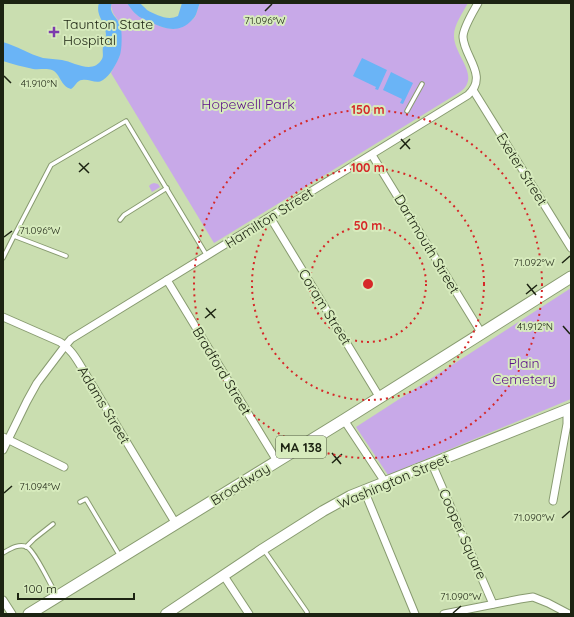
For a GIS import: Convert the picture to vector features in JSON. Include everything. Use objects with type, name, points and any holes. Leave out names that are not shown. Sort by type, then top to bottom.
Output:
[{"type":"main road","name":"Broadway","points":[[29,614],[380,398],[571,277]]},
{"type":"street","points":[[473,90],[476,80],[475,70],[465,47],[463,37],[478,3]]},
{"type":"street","name":"Hamilton Street","points":[[3,450],[6,439],[37,383],[65,346],[74,338],[464,98],[473,90]]},
{"type":"street","name":"Exeter Street","points":[[473,90],[571,248]]},
{"type":"street","name":"Dartmouth Street","points":[[372,154],[482,334]]},
{"type":"street","name":"Coram Street","points":[[270,217],[380,398]]},
{"type":"street","name":"Bradford Street","points":[[167,280],[277,461]]},
{"type":"street","name":"Adams Street","points":[[3,317],[60,342],[73,354],[176,524]]},
{"type":"street","points":[[553,501],[569,409]]},
{"type":"street","name":"Washington Street","points":[[171,613],[263,549],[350,496],[569,409]]},
{"type":"street","points":[[344,420],[386,482]]},
{"type":"street","points":[[6,439],[64,467]]},
{"type":"street","name":"Cooper Square","points":[[432,464],[493,604]]},
{"type":"street","points":[[364,490],[415,614]]},
{"type":"street","points":[[224,576],[249,614]]},
{"type":"street","points":[[444,614],[533,597],[569,614]]},
{"type":"street","points":[[3,600],[12,614]]},
{"type":"lane","points":[[407,111],[422,84]]},
{"type":"lane","points":[[3,258],[51,164],[126,121],[207,256]]},
{"type":"lane","points":[[120,220],[124,215],[167,188]]},
{"type":"lane","points":[[14,236],[66,256]]},
{"type":"lane","points":[[80,502],[86,499],[121,558]]},
{"type":"lane","points":[[26,547],[53,524]]},
{"type":"lane","points":[[3,553],[15,547],[26,547],[32,552],[57,597]]},
{"type":"lane","points":[[263,549],[307,614]]},
{"type":"green space","name":"Hopewell Park","points":[[112,3],[127,3],[140,17],[162,27],[173,29],[192,20],[195,17],[200,3],[468,3],[457,23],[454,35],[455,43],[468,72],[468,79],[466,86],[460,92],[214,243],[111,73],[120,55],[119,22],[113,13],[111,6]]},
{"type":"green space","points":[[154,183],[158,184],[160,187],[152,192],[149,186]]},
{"type":"green space","name":"Plain Cemetery","points":[[571,288],[571,399],[388,475],[356,427]]},
{"type":"water","points":[[99,3],[112,3],[111,10],[120,25],[122,34],[120,55],[111,72],[103,80],[95,82],[80,80],[71,89],[63,83],[57,74],[52,70],[33,69],[3,61],[3,42],[43,58],[62,60],[89,67],[98,64],[103,58],[103,46],[106,38],[106,30],[98,12]]},
{"type":"water","points":[[127,3],[140,3],[154,14],[170,18],[178,16],[182,3],[200,3],[194,18],[187,25],[176,29],[170,29],[141,18]]},
{"type":"water","points":[[362,58],[387,70],[378,90],[375,89],[376,87],[353,76]]},
{"type":"water","points":[[391,72],[413,83],[403,104],[400,103],[402,99],[383,90]]},
{"type":"place","name":"Taunton State Hospital","points":[[54,32]]}]
